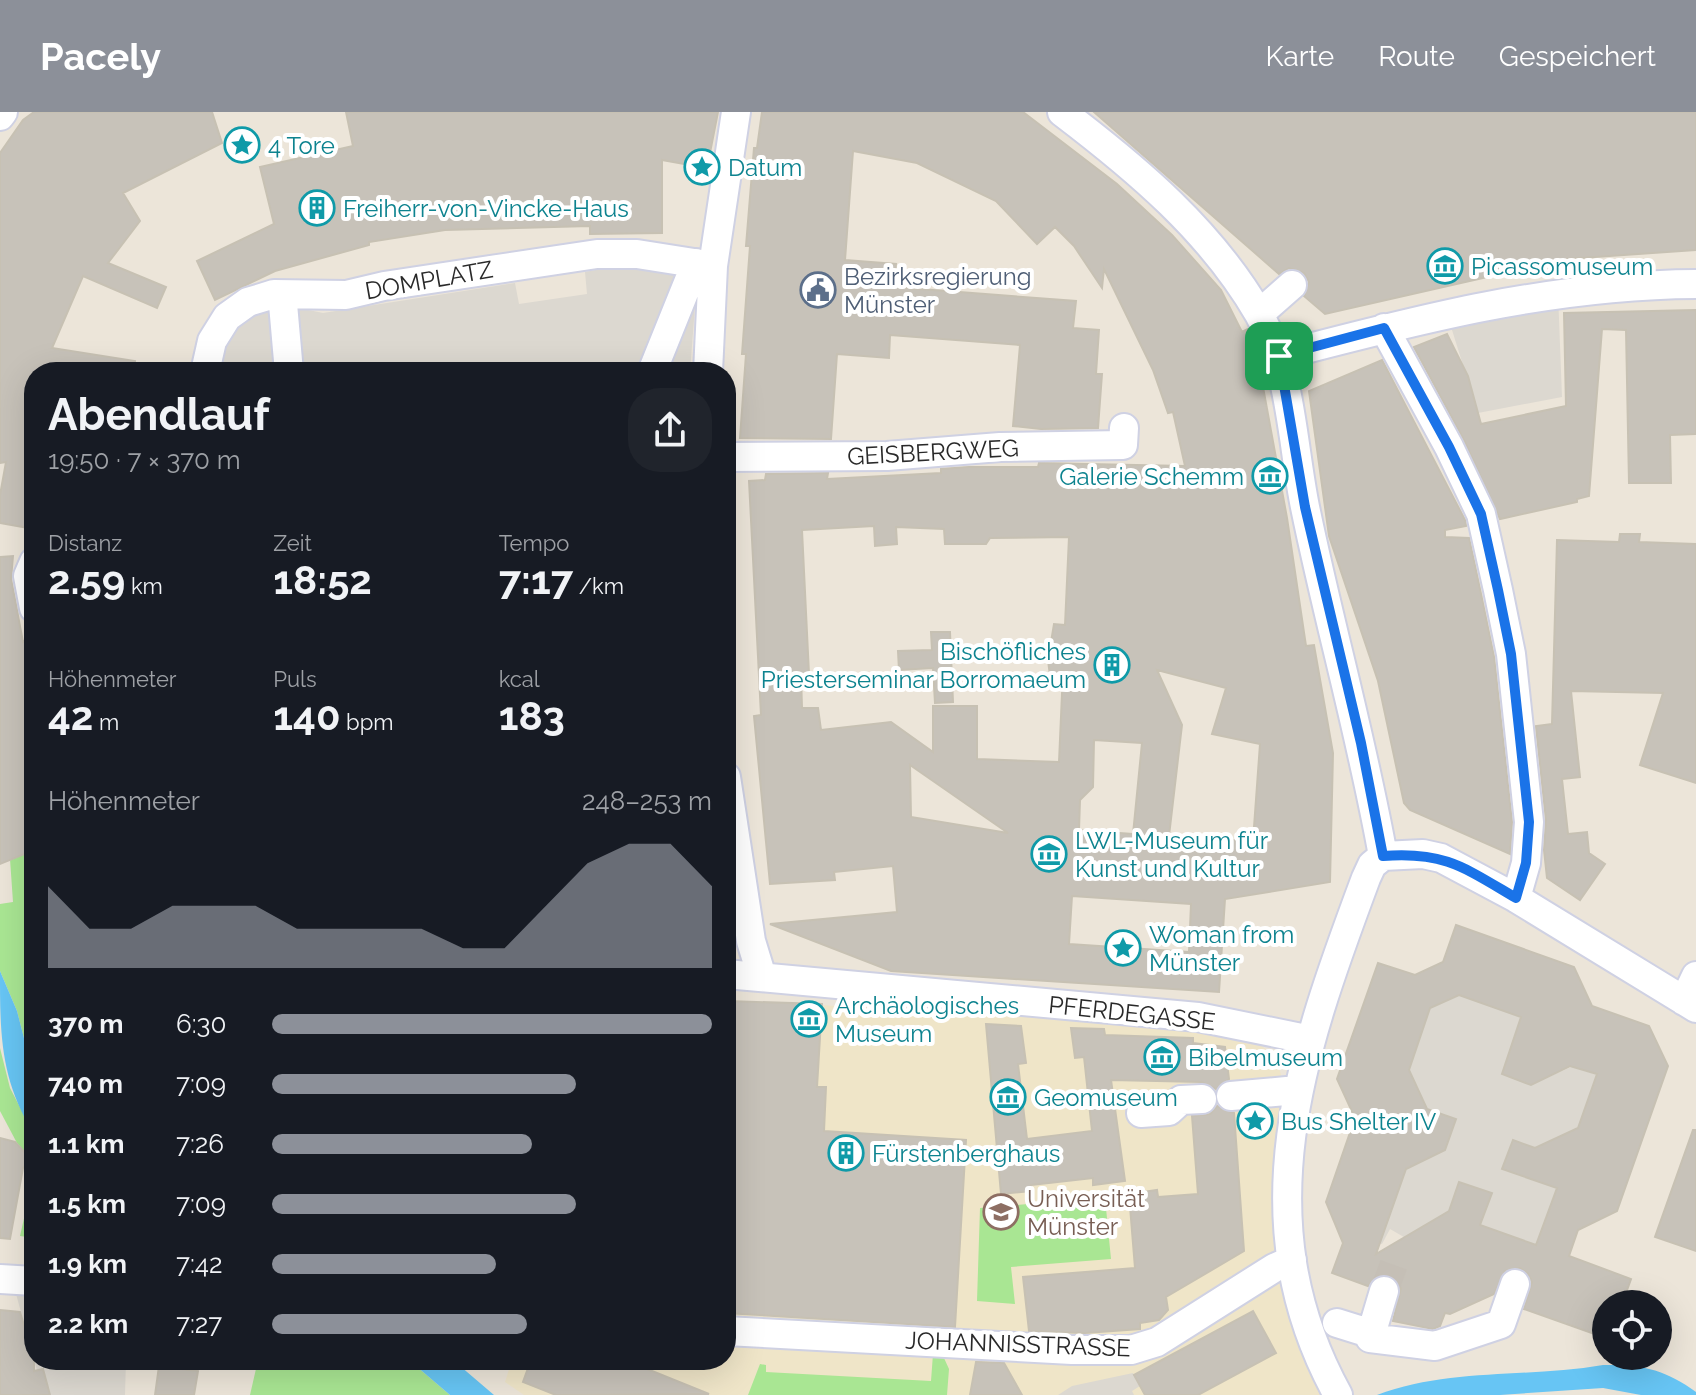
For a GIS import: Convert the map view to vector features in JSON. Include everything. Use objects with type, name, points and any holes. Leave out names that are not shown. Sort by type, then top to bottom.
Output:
[{"type":"street","points":[[708,362],[705,265],[736,112]]},
{"type":"street","points":[[1062,112],[1117,154],[1196,228],[1219,254],[1259,314],[1279,356],[1305,507],[1361,743],[1383,856]]},
{"type":"street","name":"DOMPLATZ","points":[[207,362],[212,341],[227,317],[248,302],[274,294],[346,295],[384,286],[597,254],[637,254],[705,265]]},
{"type":"street","points":[[657,362],[705,265]]},
{"type":"street","points":[[1279,356],[1384,328],[1585,288],[1696,284]]},
{"type":"street","points":[[1259,314],[1292,285]]},
{"type":"street","points":[[283,304],[288,362]]},
{"type":"street","points":[[1384,328],[1481,514],[1511,654],[1529,822],[1526,863],[1516,898]]},
{"type":"street","name":"GEISBERGWEG","points":[[736,457],[872,457],[1000,447],[1123,445],[1124,428]]},
{"type":"street","points":[[736,844],[747,917],[762,977],[736,975]]},
{"type":"street","points":[[1336,1392],[1314,1346],[1292,1260],[1285,1196],[1297,1090],[1329,985],[1372,865],[1383,856],[1423,854],[1441,858],[1692,995]]},
{"type":"street","name":"PFERDEGASSE","points":[[762,977],[839,987],[1198,1017],[1311,1040]]},
{"type":"street","points":[[1231,1096],[1297,1090]]},
{"type":"street","points":[[1141,1113],[1169,1111],[1181,1100],[1202,1099]]},
{"type":"street","name":"JOHANNISSTRASSE","points":[[736,1332],[1072,1350],[1131,1350],[1157,1342],[1274,1268],[1292,1260]]},
{"type":"street","points":[[0,1279],[24,1280]]},
{"type":"street","points":[[1337,1323],[1369,1333],[1374,1340],[1435,1346],[1501,1324],[1515,1284]]},
{"type":"street","points":[[1369,1333],[1384,1291]]},
{"type":"shaded area","points":[[616,266],[643,266],[677,273],[696,293],[691,362],[219,362],[229,331],[258,308],[299,308],[323,313],[515,283],[519,304],[587,294],[585,272]]},
{"type":"shaded area","points":[[1558,293],[1562,397],[1478,413],[1447,314]]},
{"type":"shaded area","points":[[1463,993],[1521,1017],[1502,1074],[1531,1085],[1571,1067],[1578,1048],[1604,1057],[1536,1245],[1480,1225],[1441,1243],[1412,1233],[1409,1240],[1390,1229],[1382,1244],[1379,1243],[1427,1109],[1398,1099],[1427,1010]]},
{"type":"shaded area","name":"Universität Münster","points":[[736,1001],[1133,1022],[1260,1044],[1277,1060],[1281,1075],[1274,1191],[1277,1259],[1300,1346],[1323,1395],[524,1395],[505,1382],[509,1370],[736,1370]]},
{"type":"shaded area","points":[[16,1294],[24,1295],[24,1323]]},
{"type":"shaded area","points":[[43,1370],[126,1370],[125,1395],[47,1395],[50,1394],[49,1390],[42,1391]]},
{"type":"shaded area","points":[[1133,1373],[1140,1386],[1132,1391],[1134,1395],[1058,1395],[1072,1386]]},
{"type":"green space","points":[[24,854],[24,1038],[17,1011],[0,971],[0,904],[13,902],[10,859]]},
{"type":"green space","points":[[0,1048],[10,1088],[24,1115],[24,1151],[0,1111]]},
{"type":"green space","points":[[1105,1198],[1111,1259],[1011,1267],[1015,1304],[977,1301],[980,1208]]},
{"type":"green space","points":[[933,1354],[944,1358],[949,1369],[947,1395],[748,1395],[760,1364],[766,1365],[766,1372],[931,1381]]},
{"type":"green space","points":[[256,1370],[421,1370],[450,1395],[250,1395]]},
{"type":"water","points":[[0,971],[17,1011],[24,1038],[24,1116],[8,1075]]},
{"type":"water","points":[[1592,1367],[1592,1370],[1652,1370],[1685,1384],[1696,1395],[1641,1395],[1603,1388],[1500,1395],[1377,1395],[1404,1386],[1460,1377]]},
{"type":"water","points":[[421,1370],[465,1370],[494,1395],[450,1395]]},
{"type":"building","points":[[34,112],[212,112],[222,143],[123,193],[140,221],[108,263],[166,287],[157,308],[83,276],[52,348],[135,362],[24,362],[24,527],[0,523],[0,495],[6,462],[0,463],[0,153],[23,120]]},
{"type":"building","points":[[346,112],[718,112],[707,168],[662,160],[662,233],[590,234],[590,226],[445,230],[369,242],[369,245],[275,271],[215,300],[197,261],[274,224],[260,167],[353,146]]},
{"type":"building","points":[[762,112],[1023,112],[1117,184],[1172,235],[1221,290],[1242,332],[1248,329],[1262,366],[1256,369],[1263,387],[1287,518],[1306,646],[1314,645],[1333,753],[1330,882],[1225,899],[1219,992],[891,971],[770,924],[897,912],[893,866],[834,872],[835,880],[770,884],[754,716],[761,715],[749,481],[765,480],[766,474],[828,473],[827,479],[941,473],[941,469],[969,467],[1038,467],[1039,463],[1185,466],[1173,412],[1168,413],[1153,370],[1104,269],[1102,288],[1074,246],[1055,227],[1037,244],[996,201],[917,163],[853,151],[845,260],[896,264],[894,287],[1076,301],[1073,328],[1099,330],[1096,374],[1102,374],[1098,428],[1013,426],[1020,345],[890,335],[889,358],[837,354],[831,439],[740,438],[750,246],[746,246],[754,148],[757,148]],"holes":[[[874,526],[875,546],[897,544],[896,527],[944,529],[945,544],[986,544],[990,538],[1069,537],[1065,625],[1054,624],[1048,660],[1050,676],[1063,671],[1059,762],[977,759],[977,706],[933,706],[933,752],[891,722],[821,730],[818,708],[802,708],[801,675],[809,674],[802,530]],[[1157,670],[1226,688],[1212,734],[1260,744],[1253,841],[1169,836],[1182,725]],[[1094,740],[1142,743],[1133,834],[1079,830],[1080,800],[1093,787]],[[910,765],[1008,833],[911,817]],[[1072,896],[1191,904],[1189,952],[1069,944]]]},
{"type":"building","points":[[1094,112],[1696,112],[1696,250],[1566,259],[1325,314],[1304,296],[1309,282],[1304,273],[1289,268],[1279,274]]},
{"type":"building","points":[[1696,310],[1696,434],[1670,435],[1671,483],[1629,483],[1626,330],[1602,329],[1589,496],[1577,499],[1577,502],[1500,519],[1464,440],[1414,347],[1447,334],[1468,376],[1481,424],[1566,406],[1564,313]]},
{"type":"building","points":[[1382,360],[1465,520],[1466,526],[1445,530],[1445,537],[1469,538],[1494,657],[1512,822],[1510,854],[1410,810],[1404,803],[1378,681],[1329,536],[1309,391]]},
{"type":"building","points":[[1620,534],[1640,534],[1639,542],[1696,544],[1696,783],[1640,765],[1663,693],[1571,691],[1580,777],[1562,779],[1568,834],[1587,832],[1589,853],[1605,864],[1580,900],[1547,878],[1544,850],[1546,820],[1536,726],[1552,724],[1557,540],[1619,542]]},
{"type":"building","points":[[13,556],[11,579],[24,642],[24,854],[0,864],[0,557]]},
{"type":"building","points":[[931,632],[950,632],[953,702],[935,703],[933,668],[899,670],[898,651],[932,650]]},
{"type":"building","points":[[1456,925],[1574,967],[1592,1006],[1649,1026],[1668,1066],[1617,1211],[1578,1230],[1569,1256],[1631,1279],[1627,1290],[1592,1290],[1592,1333],[1524,1309],[1532,1282],[1520,1268],[1505,1271],[1494,1294],[1450,1314],[1445,1313],[1440,1326],[1433,1329],[1393,1321],[1401,1288],[1390,1275],[1379,1275],[1368,1286],[1332,1273],[1343,1243],[1326,1202],[1355,1118],[1337,1079],[1378,963],[1415,975],[1443,962]],"holes":[[[1459,995],[1521,1017],[1502,1074],[1531,1085],[1570,1066],[1597,1074],[1578,1128],[1535,1148],[1513,1140],[1502,1169],[1557,1188],[1536,1245],[1480,1225],[1492,1193],[1459,1182],[1449,1211],[1376,1254],[1406,1169],[1445,1150],[1456,1119],[1427,1109],[1409,1070],[1430,1008]]]},
{"type":"building","name":"Fürstenberghaus","points":[[736,1001],[822,1004],[817,1087],[826,1087],[824,1131],[966,1140],[955,1327],[736,1314]]},
{"type":"building","name":"Geomuseum","points":[[986,1024],[1021,1026],[1026,1063],[1018,1064],[1027,1139],[1092,1131],[1084,1057],[1075,1058],[1071,1028],[1104,1029],[1105,1035],[1193,1038],[1193,1043],[1225,1047],[1229,1079],[1216,1089],[1202,1082],[1111,1080],[1125,1181],[1093,1185],[1093,1178],[1031,1185],[1031,1191],[1001,1194]]},
{"type":"building","points":[[1217,1106],[1234,1113],[1244,1251],[1166,1297],[1168,1310],[1159,1320],[1140,1323],[1140,1329],[1085,1333],[1029,1331],[1023,1277],[1135,1268],[1129,1194],[1157,1190],[1158,1197],[1198,1194],[1192,1116],[1210,1114]]},
{"type":"building","points":[[1693,1130],[1696,1130],[1696,1251],[1655,1237]]},
{"type":"building","points":[[0,1138],[15,1142],[24,1152],[24,1167],[10,1239],[0,1238]]},
{"type":"building","points":[[0,1310],[20,1312],[24,1325],[24,1370],[43,1370],[50,1395],[0,1395]]},
{"type":"building","points":[[1253,1311],[1276,1353],[1198,1395],[1145,1395],[1134,1375]]},
{"type":"building","points":[[976,1362],[1004,1363],[1022,1395],[970,1395]]},
{"type":"building","points":[[158,1370],[198,1371],[194,1395],[155,1395]]},
{"type":"building","points":[[527,1370],[650,1370],[709,1394],[556,1395],[523,1382]]},
{"type":"tunnel","points":[[1384,1291],[1394,1264]]},
{"type":"place","name":"4 Tore","points":[[242,145]]},
{"type":"place","name":"Datum","points":[[702,167]]},
{"type":"place","name":"Freiherr-von-Vincke-Haus","points":[[317,208]]},
{"type":"place","name":"Picassomuseum","points":[[1445,266]]},
{"type":"place","name":"Bezirksregierung Münster","points":[[818,290]]},
{"type":"place","name":"Galerie Schemm","points":[[1270,476]]},
{"type":"place","name":"Bischöfliches Priesterseminar Borromaeum","points":[[1112,665]]},
{"type":"place","name":"LWL-Museum für Kunst und Kultur","points":[[1049,854]]},
{"type":"place","name":"Woman from Münster","points":[[1123,948]]},
{"type":"place","name":"Archäologisches Museum","points":[[809,1019]]},
{"type":"place","name":"Bibelmuseum","points":[[1162,1057]]},
{"type":"place","name":"Geomuseum","points":[[1008,1097]]},
{"type":"place","name":"Bus Shelter IV","points":[[1255,1121]]},
{"type":"place","name":"Fürstenberghaus","points":[[846,1153]]},
{"type":"place","name":"Universität Münster","points":[[1001,1212]]},
{"type":"route","points":[[1384,328],[1449,447],[1481,514],[1511,654],[1529,822],[1526,863],[1516,898],[1441,858],[1423,854],[1383,856],[1361,743],[1305,507],[1279,356],[1384,328]]}]
